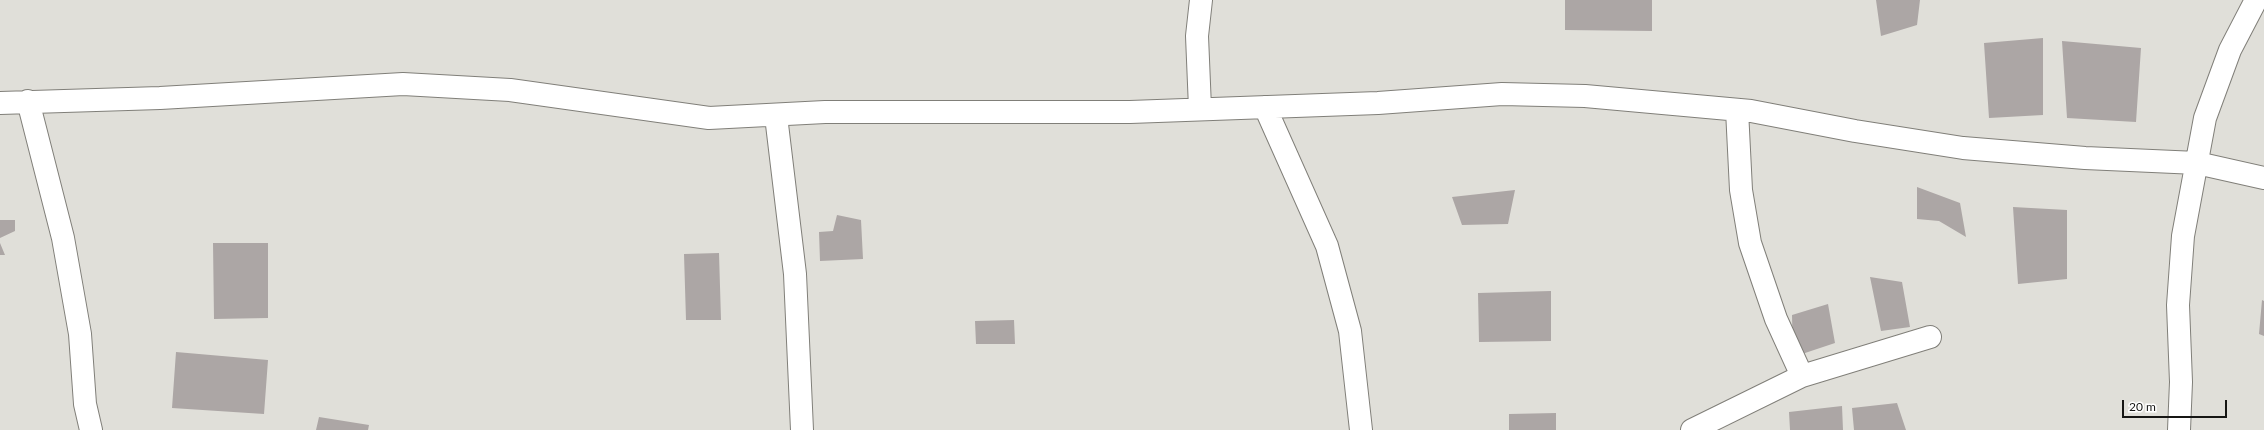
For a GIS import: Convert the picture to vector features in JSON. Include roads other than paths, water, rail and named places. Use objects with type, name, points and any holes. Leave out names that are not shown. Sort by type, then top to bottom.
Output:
[{"type":"street","points":[[1200,108],[1198,36],[1201,0]]},
{"type":"street","points":[[2179,430],[2181,382],[2178,305],[2182,236],[2205,118],[2230,50],[2256,0]]},
{"type":"street","points":[[0,103],[160,98],[403,84],[510,90],[709,118],[776,116],[825,112],[1130,112],[1200,108],[1378,103],[1502,94],[1584,96],[1737,110],[1963,148],[2085,158],[2196,163],[2264,178]]},
{"type":"street","points":[[28,101],[63,238],[80,334],[85,404],[91,430]]},
{"type":"street","points":[[1265,107],[1327,246],[1350,331],[1361,430]]},
{"type":"street","points":[[1737,110],[1741,190],[1750,243],[1776,318],[1802,376]]},
{"type":"street","points":[[776,116],[795,274],[802,430]]},
{"type":"street","points":[[1692,430],[1802,376],[1930,338]]}]
